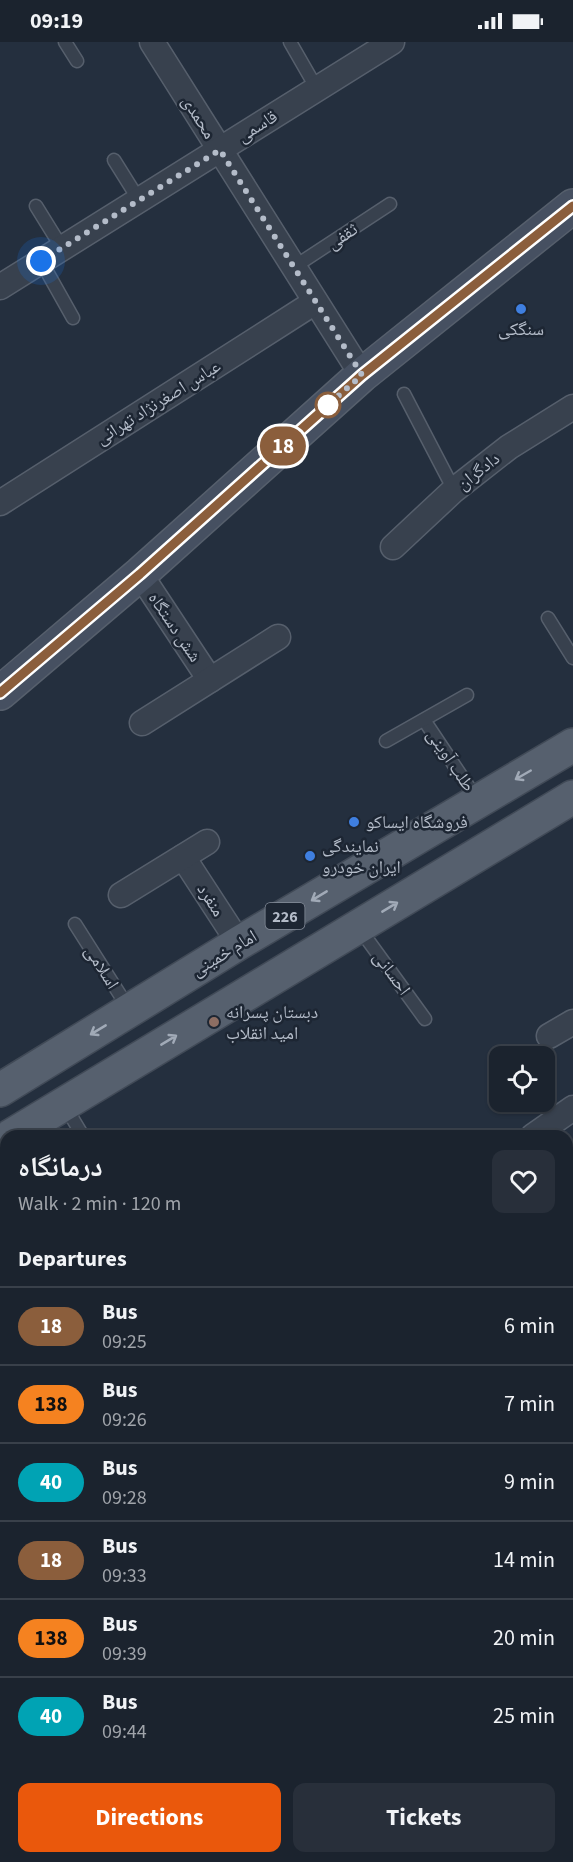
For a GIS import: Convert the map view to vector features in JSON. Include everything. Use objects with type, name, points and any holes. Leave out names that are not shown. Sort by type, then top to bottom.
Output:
[{"type":"main road","points":[[0,693],[140,574],[362,375],[573,206]]},
{"type":"main road","name":"امام خمینی","points":[[0,1089],[239,943],[573,745]]},
{"type":"main road","name":"226","points":[[21,1130],[572,801]]},
{"type":"street","name":"محمدی","points":[[152,42],[362,375]]},
{"type":"street","name":"قاسمی","points":[[0,287],[390,42]]},
{"type":"street","name":"عباس اصغرنژاد تهرانی","points":[[0,503],[315,302]]},
{"type":"street","name":"دادگران","points":[[393,547],[454,489],[509,447],[573,408]]},
{"type":"street","name":"شش دستگاه","points":[[140,574],[210,680]]},
{"type":"street","points":[[142,723],[278,637]]},
{"type":"street","points":[[122,895],[207,842]]},
{"type":"street","name":"منفرد","points":[[183,857],[239,943]]},
{"type":"street","points":[[549,1036],[573,1022]]},
{"type":"street","points":[[542,1130],[573,1108]]},
{"type":"lane","points":[[65,42],[77,61]]},
{"type":"lane","points":[[290,42],[317,89]]},
{"type":"lane","points":[[114,160],[139,200]]},
{"type":"lane","name":"ثقفی","points":[[294,267],[390,204]]},
{"type":"lane","points":[[36,206],[62,248]]},
{"type":"lane","points":[[41,261],[73,318]]},
{"type":"lane","points":[[404,394],[454,489]]},
{"type":"lane","points":[[548,618],[573,658]]},
{"type":"lane","points":[[386,741],[467,695]]},
{"type":"lane","name":"طلب آوینی","points":[[424,720],[478,801]]},
{"type":"lane","name":"اسلامی","points":[[75,924],[130,1011]]},
{"type":"lane","name":"احسانی","points":[[358,927],[425,1019]]},
{"type":"lane","points":[[64,1104],[79,1130]]},
{"type":"bus line","name":"18","points":[[0,693],[140,574],[362,375],[573,206]]},
{"type":"place","name":"سنگکی","points":[[521,309]]},
{"type":"place","name":"فروشگاه ایساکو","points":[[354,822]]},
{"type":"place","name":"نمایندگی ایران خودرو","points":[[310,856]]},
{"type":"place","name":"دبستان پسرانه امید انقلاب","points":[[214,1022]]},
{"type":"route","points":[[41,261],[220,150],[362,375],[328,405]]}]
